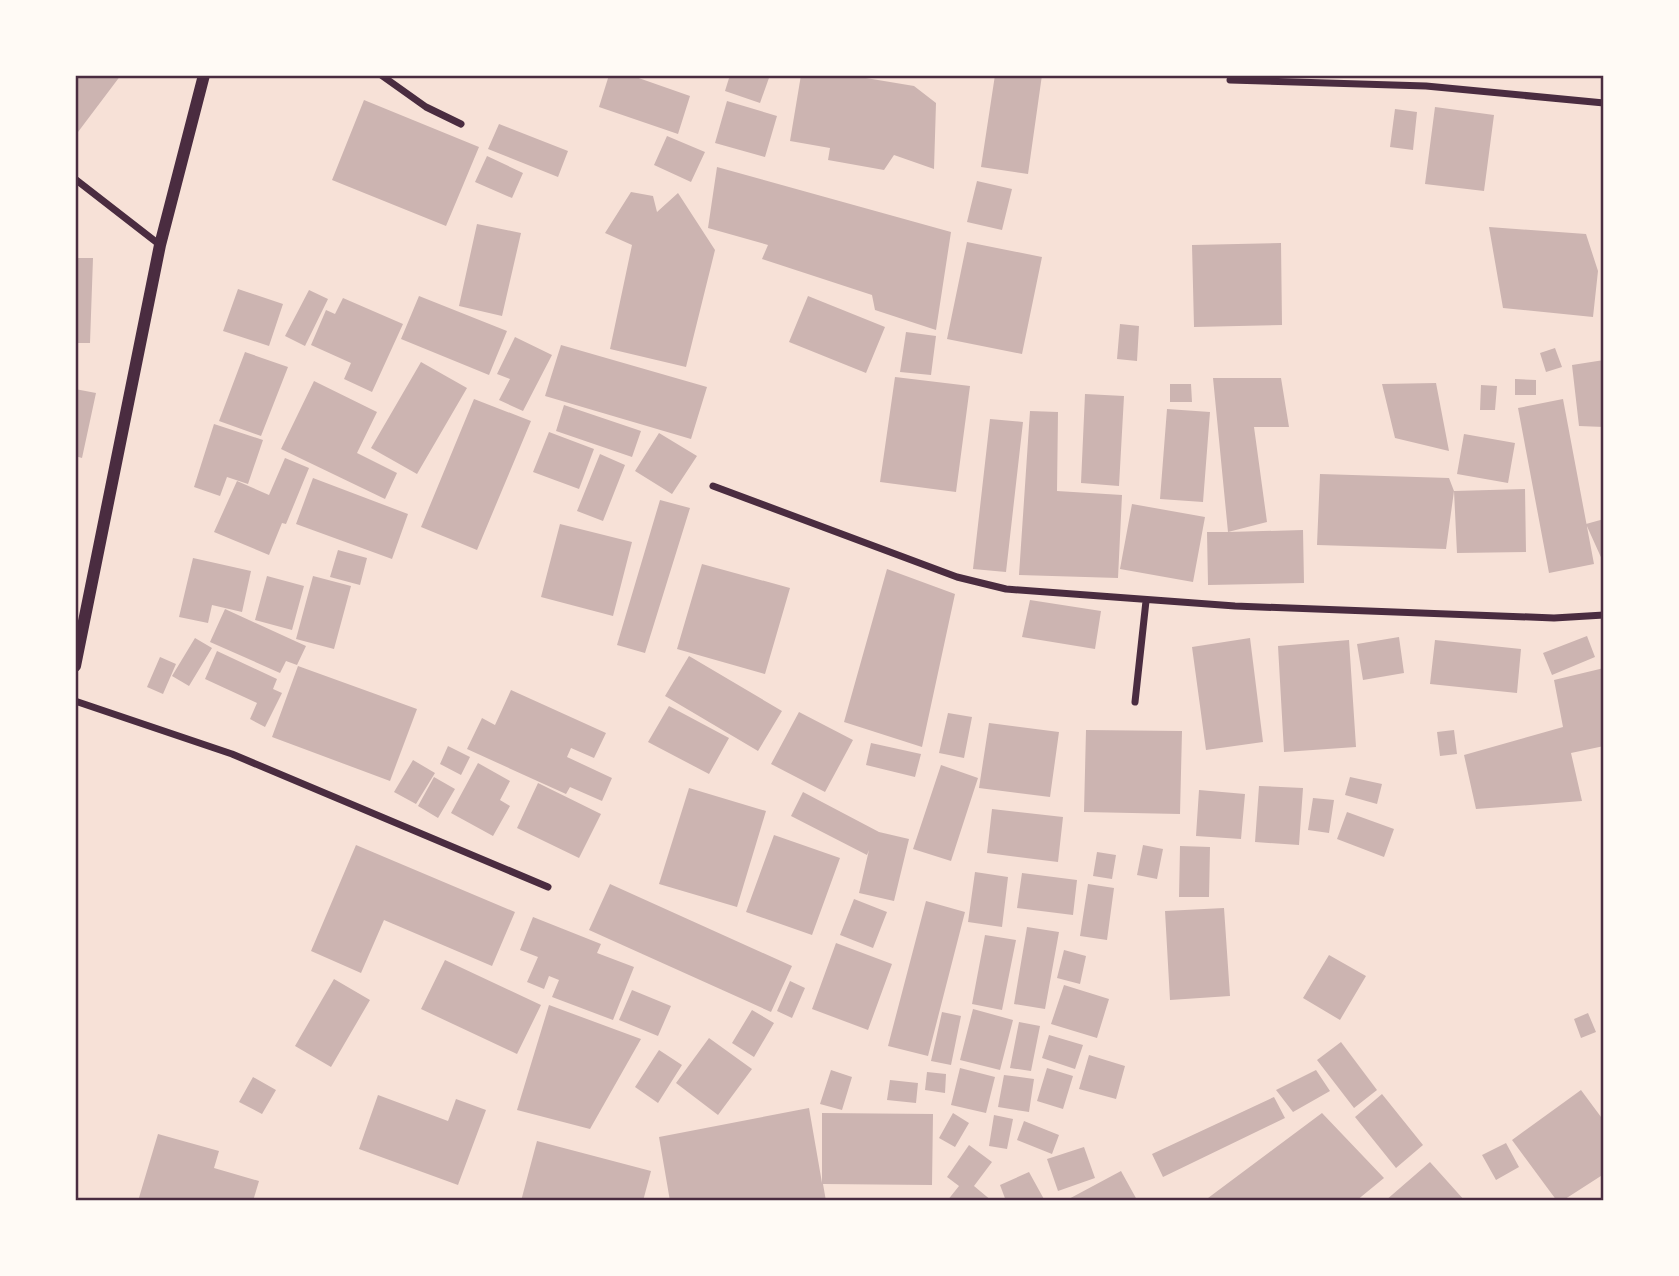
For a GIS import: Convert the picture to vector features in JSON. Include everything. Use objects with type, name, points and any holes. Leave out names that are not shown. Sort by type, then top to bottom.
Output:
[{"type":"street","points":[[75,666],[160,245],[204,75]]},
{"type":"street","points":[[381,75],[426,107],[461,124]]},
{"type":"street","points":[[1230,80],[1426,86],[1604,103]]},
{"type":"street","points":[[75,179],[160,245]]},
{"type":"street","points":[[713,486],[957,577],[1006,589],[1146,601],[1540,617],[1604,615]]},
{"type":"street","points":[[1135,702],[1146,601]]},
{"type":"street","points":[[75,701],[232,754],[548,887]]},
{"type":"building","points":[[75,75],[121,75],[75,136]]},
{"type":"building","points":[[609,75],[630,75],[690,96],[678,134],[599,107]]},
{"type":"building","points":[[730,75],[770,75],[760,103],[725,91]]},
{"type":"building","points":[[801,75],[848,75],[914,86],[936,103],[934,169],[894,155],[884,170],[828,160],[830,148],[790,141]]},
{"type":"building","points":[[995,75],[1042,75],[1028,174],[981,167]]},
{"type":"building","points":[[364,100],[479,147],[446,226],[332,180]]},
{"type":"building","points":[[727,101],[777,116],[765,157],[715,143]]},
{"type":"building","points":[[1435,107],[1494,115],[1484,191],[1425,184]]},
{"type":"building","points":[[1395,109],[1417,112],[1413,150],[1390,147]]},
{"type":"building","points":[[499,124],[568,151],[558,177],[488,149]]},
{"type":"building","points":[[667,136],[705,152],[691,182],[654,165]]},
{"type":"building","points":[[487,156],[523,173],[512,198],[475,182]]},
{"type":"building","points":[[717,167],[951,232],[936,330],[875,310],[872,295],[762,259],[768,245],[708,228]]},
{"type":"building","points":[[977,181],[1012,189],[1002,230],[967,222]]},
{"type":"building","points":[[631,192],[653,196],[657,212],[678,193],[715,250],[686,367],[610,349],[632,245],[605,233]]},
{"type":"building","points":[[477,224],[521,233],[502,316],[459,306]]},
{"type":"building","points":[[1489,227],[1586,234],[1598,271],[1593,317],[1503,308]]},
{"type":"building","points":[[967,242],[1042,257],[1022,354],[947,339]]},
{"type":"building","points":[[1281,243],[1282,325],[1194,327],[1192,245]]},
{"type":"building","points":[[75,258],[93,258],[90,343],[75,343]]},
{"type":"building","points":[[238,289],[283,304],[269,346],[223,331]]},
{"type":"building","points":[[309,290],[328,299],[305,346],[285,336]]},
{"type":"building","points":[[419,296],[507,331],[489,375],[401,339]]},
{"type":"building","points":[[808,296],[885,327],[866,373],[789,342]]},
{"type":"building","points":[[343,298],[403,324],[372,392],[344,379],[351,363],[311,345],[326,310],[335,314]]},
{"type":"building","points":[[1120,324],[1139,326],[1137,361],[1117,359]]},
{"type":"building","points":[[906,332],[936,336],[931,375],[900,372]]},
{"type":"building","points":[[515,337],[552,355],[523,411],[499,400],[510,379],[497,374]]},
{"type":"building","points":[[561,345],[707,387],[691,439],[545,396]]},
{"type":"building","points":[[1555,348],[1562,367],[1546,372],[1540,353]]},
{"type":"building","points":[[245,352],[288,367],[261,436],[219,421]]},
{"type":"building","points":[[1604,360],[1604,427],[1579,426],[1572,365]]},
{"type":"building","points":[[421,362],[467,388],[417,474],[371,448]]},
{"type":"building","points":[[895,377],[970,386],[956,492],[880,482]]},
{"type":"building","points":[[1213,378],[1281,378],[1289,427],[1254,427],[1267,522],[1228,532]]},
{"type":"building","points":[[1515,379],[1536,380],[1536,395],[1515,395]]},
{"type":"building","points":[[314,381],[377,412],[357,453],[397,473],[385,499],[281,449]]},
{"type":"building","points":[[1436,383],[1449,451],[1395,438],[1382,384]]},
{"type":"building","points":[[1170,384],[1191,384],[1192,402],[1170,402]]},
{"type":"building","points":[[1481,385],[1497,386],[1495,410],[1480,410]]},
{"type":"building","points":[[75,389],[96,393],[82,458],[75,456]]},
{"type":"building","points":[[1085,394],[1124,396],[1119,486],[1081,483]]},
{"type":"building","points":[[474,399],[531,421],[477,550],[421,527]]},
{"type":"building","points":[[1563,399],[1594,564],[1549,573],[1518,408]]},
{"type":"building","points":[[564,405],[641,431],[632,457],[556,431]]},
{"type":"building","points":[[1167,409],[1210,412],[1203,502],[1160,499]]},
{"type":"building","points":[[1030,411],[1058,412],[1057,491],[1122,495],[1118,578],[1019,575]]},
{"type":"building","points":[[990,419],[1023,422],[1006,572],[973,569]]},
{"type":"building","points":[[214,424],[263,440],[248,484],[227,477],[220,496],[194,487]]},
{"type":"building","points":[[549,432],[594,449],[579,489],[533,472]]},
{"type":"building","points":[[659,433],[697,456],[672,494],[635,471]]},
{"type":"building","points":[[1464,434],[1515,443],[1508,483],[1457,474]]},
{"type":"building","points":[[600,454],[625,465],[603,521],[577,511]]},
{"type":"building","points":[[285,458],[309,468],[286,524],[282,523],[269,555],[214,532],[237,481],[269,495]]},
{"type":"building","points":[[1320,474],[1449,478],[1454,491],[1446,549],[1317,545]]},
{"type":"building","points":[[313,478],[408,514],[392,559],[296,524]]},
{"type":"building","points":[[1525,489],[1526,552],[1457,553],[1454,491]]},
{"type":"building","points":[[660,500],[690,508],[645,653],[617,645]]},
{"type":"building","points":[[1132,504],[1205,517],[1193,582],[1120,569]]},
{"type":"building","points":[[1604,519],[1604,564],[1586,524]]},
{"type":"building","points":[[560,524],[632,542],[613,616],[541,597]]},
{"type":"building","points":[[1303,530],[1304,583],[1208,585],[1207,532]]},
{"type":"building","points":[[338,550],[367,558],[360,585],[330,577]]},
{"type":"building","points":[[193,558],[251,571],[242,612],[212,605],[208,623],[179,617]]},
{"type":"building","points":[[702,564],[790,588],[765,674],[677,649]]},
{"type":"building","points":[[887,569],[955,594],[922,747],[844,722]]},
{"type":"building","points":[[267,576],[304,586],[292,630],[255,620]]},
{"type":"building","points":[[313,576],[351,586],[334,649],[296,639]]},
{"type":"building","points":[[1030,600],[1101,611],[1095,649],[1022,637]]},
{"type":"building","points":[[225,609],[306,646],[297,665],[286,661],[280,673],[210,642]]},
{"type":"building","points":[[1587,636],[1595,657],[1552,675],[1543,653]]},
{"type":"building","points":[[1399,637],[1404,673],[1363,680],[1357,644]]},
{"type":"building","points":[[195,638],[212,648],[189,686],[172,676]]},
{"type":"building","points":[[1250,638],[1263,742],[1206,750],[1192,647]]},
{"type":"building","points":[[1349,640],[1356,747],[1284,752],[1278,646]]},
{"type":"building","points":[[1435,640],[1521,649],[1517,693],[1430,684]]},
{"type":"building","points":[[217,651],[277,679],[273,689],[282,693],[265,727],[250,719],[257,703],[205,679]]},
{"type":"building","points":[[689,656],[782,711],[758,751],[665,696]]},
{"type":"building","points":[[160,657],[176,664],[163,694],[147,687]]},
{"type":"building","points":[[298,666],[417,709],[390,781],[272,737]]},
{"type":"building","points":[[1604,668],[1604,746],[1571,753],[1582,801],[1476,809],[1464,755],[1563,727],[1554,680]]},
{"type":"building","points":[[511,690],[606,733],[594,758],[571,748],[567,757],[612,778],[602,801],[570,787],[566,794],[467,749],[482,718],[495,725]]},
{"type":"building","points":[[669,706],[729,738],[709,774],[648,742]]},
{"type":"building","points":[[799,712],[853,740],[825,792],[771,764]]},
{"type":"building","points":[[948,713],[972,717],[964,758],[939,753]]},
{"type":"building","points":[[989,723],[1059,732],[1050,797],[979,788]]},
{"type":"building","points":[[1086,730],[1182,731],[1180,814],[1084,812]]},
{"type":"building","points":[[1454,730],[1457,754],[1440,756],[1437,732]]},
{"type":"building","points":[[871,743],[921,754],[915,777],[866,765]]},
{"type":"building","points":[[448,746],[470,757],[461,775],[440,764]]},
{"type":"building","points":[[413,760],[435,773],[416,804],[394,792]]},
{"type":"building","points":[[478,763],[510,781],[500,800],[510,806],[493,836],[451,813]]},
{"type":"building","points":[[941,765],[978,778],[951,861],[913,849]]},
{"type":"building","points":[[434,777],[455,789],[438,818],[418,806]]},
{"type":"building","points":[[1350,777],[1382,784],[1377,804],[1345,795]]},
{"type":"building","points":[[538,783],[601,814],[579,858],[517,828]]},
{"type":"building","points":[[1259,786],[1303,788],[1299,845],[1255,842]]},
{"type":"building","points":[[689,788],[766,811],[737,907],[659,884]]},
{"type":"building","points":[[1199,790],[1245,794],[1241,839],[1196,836]]},
{"type":"building","points":[[803,792],[879,832],[909,839],[894,901],[859,893],[869,850],[867,855],[791,816]]},
{"type":"building","points":[[1313,798],[1334,800],[1329,833],[1308,830]]},
{"type":"building","points":[[992,809],[1063,817],[1058,862],[987,853]]},
{"type":"building","points":[[1347,812],[1394,829],[1384,857],[1337,839]]},
{"type":"building","points":[[774,835],[840,858],[812,935],[746,912]]},
{"type":"building","points":[[356,845],[515,912],[492,966],[384,920],[361,973],[311,951]]},
{"type":"building","points":[[1143,845],[1163,849],[1157,879],[1137,875]]},
{"type":"building","points":[[1180,846],[1210,847],[1209,897],[1179,897]]},
{"type":"building","points":[[1097,852],[1116,855],[1112,879],[1093,876]]},
{"type":"building","points":[[975,872],[1008,877],[1002,927],[968,922]]},
{"type":"building","points":[[1022,873],[1077,880],[1073,915],[1017,908]]},
{"type":"building","points":[[610,884],[792,966],[771,1012],[589,930]]},
{"type":"building","points":[[1088,884],[1114,888],[1107,940],[1080,936]]},
{"type":"building","points":[[854,899],[887,912],[873,948],[840,935]]},
{"type":"building","points":[[926,901],[965,912],[928,1056],[888,1046]]},
{"type":"building","points":[[1224,908],[1230,996],[1170,1000],[1165,911]]},
{"type":"building","points":[[533,917],[601,944],[597,953],[634,967],[613,1020],[552,997],[559,980],[549,976],[544,989],[527,982],[538,957],[520,950]]},
{"type":"building","points":[[1027,927],[1059,932],[1045,1009],[1014,1004]]},
{"type":"building","points":[[985,935],[1016,940],[1002,1010],[972,1004]]},
{"type":"building","points":[[836,943],[892,964],[868,1030],[812,1009]]},
{"type":"building","points":[[1064,950],[1086,956],[1080,984],[1057,978]]},
{"type":"building","points":[[1329,955],[1366,976],[1340,1020],[1303,998]]},
{"type":"building","points":[[445,960],[541,1005],[517,1054],[421,1009]]},
{"type":"building","points":[[334,979],[370,1000],[331,1067],[295,1046]]},
{"type":"building","points":[[790,981],[805,988],[792,1018],[777,1011]]},
{"type":"building","points":[[1064,985],[1109,999],[1097,1038],[1051,1024]]},
{"type":"building","points":[[632,990],[671,1006],[658,1036],[619,1020]]},
{"type":"building","points":[[549,1005],[641,1039],[590,1129],[517,1110]]},
{"type":"building","points":[[973,1009],[1013,1020],[1000,1070],[960,1060]]},
{"type":"building","points":[[752,1010],[774,1023],[754,1057],[732,1043]]},
{"type":"building","points":[[942,1012],[961,1016],[951,1065],[931,1061]]},
{"type":"building","points":[[1588,1013],[1596,1032],[1581,1038],[1574,1019]]},
{"type":"building","points":[[1019,1022],[1040,1026],[1031,1071],[1010,1068]]},
{"type":"building","points":[[1049,1035],[1083,1045],[1075,1069],[1042,1058]]},
{"type":"building","points":[[709,1038],[752,1069],[718,1115],[676,1083]]},
{"type":"building","points":[[1341,1042],[1377,1090],[1354,1108],[1317,1060]]},
{"type":"building","points":[[659,1050],[682,1065],[658,1103],[635,1087]]},
{"type":"building","points":[[1089,1055],[1125,1066],[1116,1099],[1079,1089]]},
{"type":"building","points":[[960,1068],[995,1077],[986,1113],[951,1105]]},
{"type":"building","points":[[1047,1068],[1073,1076],[1063,1109],[1037,1101]]},
{"type":"building","points":[[831,1070],[852,1077],[842,1110],[820,1104]]},
{"type":"building","points":[[1316,1070],[1330,1091],[1293,1112],[1276,1090]]},
{"type":"building","points":[[927,1072],[946,1074],[945,1093],[925,1090]]},
{"type":"building","points":[[1004,1075],[1034,1079],[1029,1112],[998,1107]]},
{"type":"building","points":[[253,1077],[276,1090],[262,1114],[239,1102]]},
{"type":"building","points":[[890,1080],[918,1083],[916,1103],[887,1100]]},
{"type":"building","points":[[1581,1090],[1604,1121],[1604,1174],[1562,1201],[1557,1201],[1512,1140]]},
{"type":"building","points":[[1382,1094],[1423,1145],[1396,1168],[1355,1117]]},
{"type":"building","points":[[378,1095],[448,1121],[456,1099],[486,1110],[458,1185],[359,1149]]},
{"type":"building","points":[[1274,1097],[1285,1118],[1163,1177],[1152,1154]]},
{"type":"building","points":[[809,1108],[822,1183],[822,1113],[933,1114],[932,1185],[823,1184],[826,1201],[670,1201],[659,1137]]},
{"type":"building","points":[[953,1113],[969,1123],[955,1147],[939,1138]]},
{"type":"building","points":[[1322,1113],[1384,1178],[1356,1201],[1204,1201]]},
{"type":"building","points":[[994,1115],[1013,1119],[1007,1149],[989,1146]]},
{"type":"building","points":[[1024,1121],[1059,1135],[1052,1154],[1017,1140]]},
{"type":"building","points":[[158,1134],[219,1151],[214,1168],[259,1181],[253,1201],[138,1201]]},
{"type":"building","points":[[537,1141],[651,1171],[643,1201],[521,1201]]},
{"type":"building","points":[[1506,1143],[1519,1167],[1496,1180],[1482,1155]]},
{"type":"building","points":[[969,1145],[992,1162],[974,1186],[992,1201],[947,1201],[959,1186],[947,1177]]},
{"type":"building","points":[[1084,1147],[1095,1178],[1058,1191],[1047,1159]]},
{"type":"building","points":[[1430,1162],[1465,1201],[1385,1201]]},
{"type":"building","points":[[1121,1171],[1137,1200],[1065,1201]]},
{"type":"building","points":[[1029,1172],[1045,1201],[1006,1201],[1000,1185]]}]
